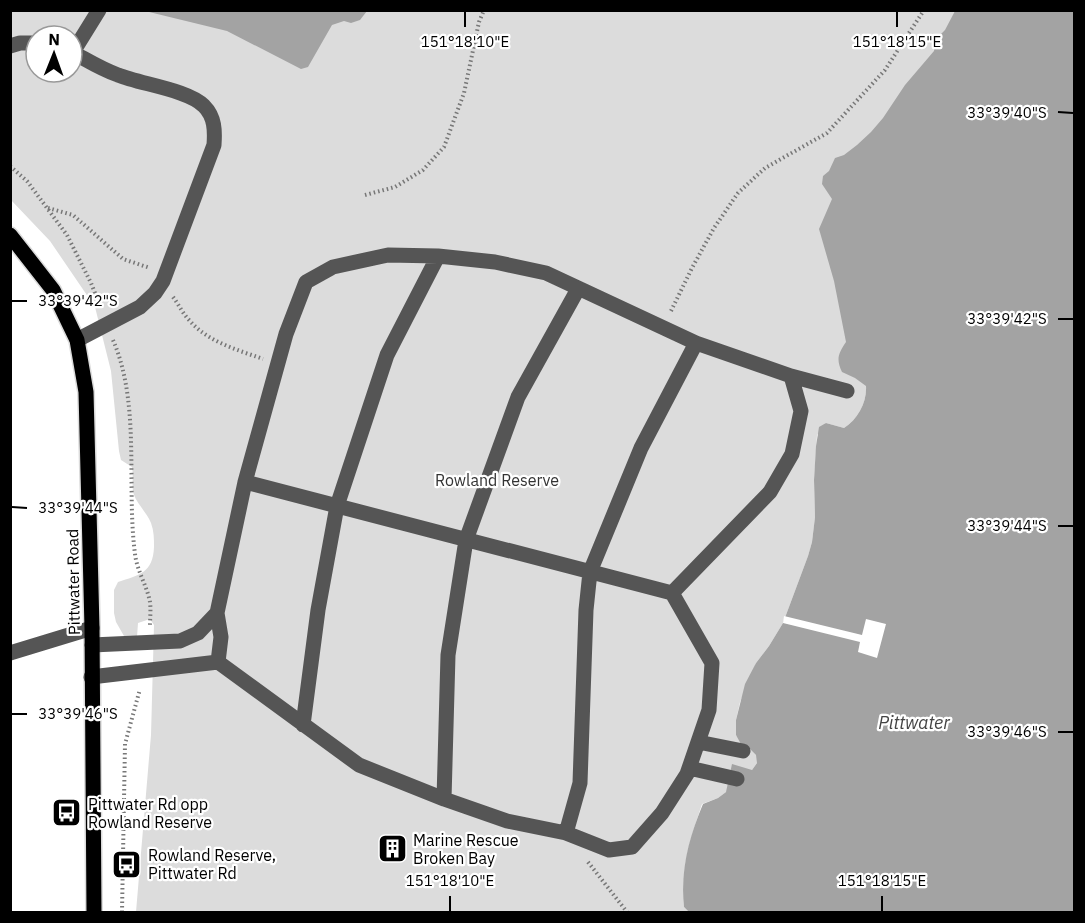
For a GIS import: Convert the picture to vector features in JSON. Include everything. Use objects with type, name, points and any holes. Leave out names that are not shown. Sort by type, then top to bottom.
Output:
[{"type":"main road","name":"Pittwater Road","points":[[10,235],[53,290],[77,340],[86,392],[92,628],[94,912]]},
{"type":"street","points":[[84,34],[99,10]]},
{"type":"street","points":[[77,340],[140,307],[155,293],[163,281],[214,145],[215,131],[213,118],[205,106],[194,98],[118,76],[84,59]]},
{"type":"street","points":[[218,662],[221,637],[218,613],[245,482],[286,334],[306,282],[333,267],[388,255],[438,256],[495,262],[546,273],[696,343],[791,376],[847,391]]},
{"type":"street","points":[[303,725],[318,610],[337,506],[387,355],[438,256]]},
{"type":"street","points":[[444,799],[448,655],[466,540],[518,397],[578,289]]},
{"type":"street","points":[[566,832],[580,783],[586,610],[590,572],[641,448],[696,343]]},
{"type":"street","points":[[672,593],[771,492],[792,454],[801,411],[791,376]]},
{"type":"street","points":[[91,677],[218,662],[359,765],[507,821],[566,832],[609,850],[632,848],[662,813],[687,774],[710,710],[712,663],[672,593],[245,482]]},
{"type":"street","points":[[92,645],[180,641],[198,633],[218,613]]},
{"type":"street","points":[[10,653],[92,628]]},
{"type":"street","points":[[698,742],[743,751]]},
{"type":"street","points":[[689,768],[737,779]]},
{"type":"path","points":[[365,195],[395,187],[423,170],[444,147],[464,93],[479,22],[484,10]]},
{"type":"path","points":[[664,328],[714,228],[738,194],[765,168],[827,133],[885,70],[924,10]]},
{"type":"path","points":[[10,166],[27,181],[67,235],[91,283],[119,353],[129,402],[135,556],[150,603],[148,642]]},
{"type":"path","points":[[46,207],[73,214],[123,259],[154,270],[189,321],[201,332],[225,345],[278,364]]},
{"type":"path","points":[[122,912],[125,744],[144,671]]},
{"type":"path","points":[[586,859],[627,912]]},
{"type":"green space","name":"Rowland Reserve","points":[[11,11],[1074,11],[866,386],[861,410],[844,428],[826,423],[817,435],[814,480],[815,517],[812,542],[783,623],[756,663],[740,702],[736,720],[736,735],[757,756],[757,763],[752,770],[718,798],[702,804],[690,842],[683,880],[684,907],[689,912],[136,912],[151,735],[154,625],[150,619],[138,623],[137,637],[124,636],[114,613],[114,590],[118,582],[138,575],[148,568],[153,556],[153,532],[149,519],[134,495],[132,467],[121,460],[111,371],[95,307],[50,241],[11,200]]},
{"type":"water","points":[[145,11],[367,11],[360,20],[351,23],[344,21],[332,25],[308,67],[301,69],[227,31]]},
{"type":"water","name":"Pittwater","points":[[955,11],[1074,11],[1074,912],[689,912],[684,907],[683,880],[690,842],[703,804],[726,792],[732,764],[752,770],[757,763],[756,755],[750,749],[742,746],[736,735],[736,720],[745,684],[783,623],[812,542],[815,517],[816,446],[819,427],[826,423],[844,428],[857,415],[865,398],[866,386],[842,372],[839,364],[840,353],[846,342],[834,281],[819,229],[832,199],[822,184],[823,176],[829,171],[835,158],[844,155],[857,145],[883,118],[905,85],[934,51],[936,39],[945,30]]},
{"type":"pier","points":[[784,616],[862,635],[866,619],[886,624],[877,658],[858,652],[860,642],[783,623]]},
{"type":"place","name":"Pittwater Rd opp Rowland Reserve","points":[[67,813]]},
{"type":"place","name":"Marine Rescue Broken Bay","points":[[392,849]]},
{"type":"place","name":"Rowland Reserve, Pittwater Rd","points":[[127,864]]}]
